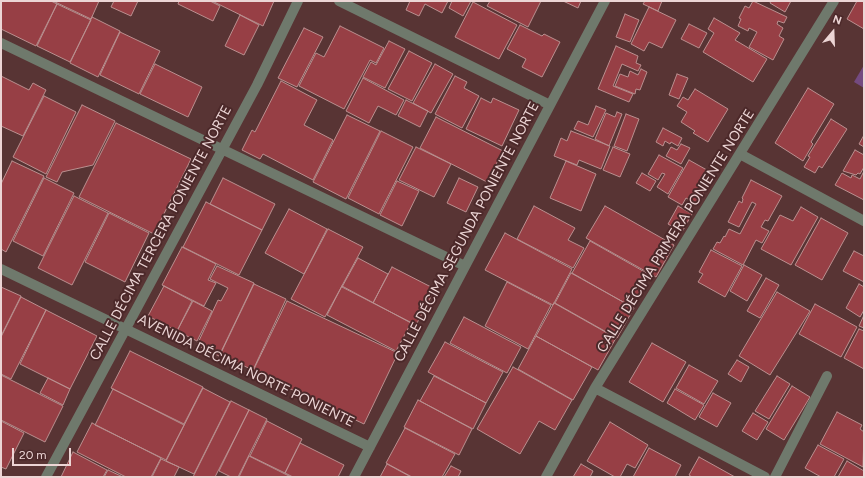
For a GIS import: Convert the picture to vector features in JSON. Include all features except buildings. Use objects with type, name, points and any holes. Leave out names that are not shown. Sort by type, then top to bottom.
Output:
[{"type":"street","name":"CALLE DÉCIMA TERCERA PONIENTE NORTE","points":[[46,477],[257,84],[298,1]]},
{"type":"street","points":[[339,1],[550,105]]},
{"type":"street","name":"CALLE DÉCIMA SEGUNDA PONIENTE NORTE","points":[[354,477],[605,1]]},
{"type":"street","name":"CALLE DÉCIMA PRIMERA PONIENTE NORTE","points":[[546,477],[595,388],[834,1]]},
{"type":"street","points":[[1,43],[465,266]]},
{"type":"street","points":[[740,154],[864,221]]},
{"type":"street","name":"AVENIDA DÉCIMA NORTE PONIENTE","points":[[1,269],[370,447]]},
{"type":"street","points":[[774,477],[827,376]]},
{"type":"street","points":[[595,388],[765,477]]},
{"type":"shaded area","points":[[864,65],[864,88],[854,82]]}]
